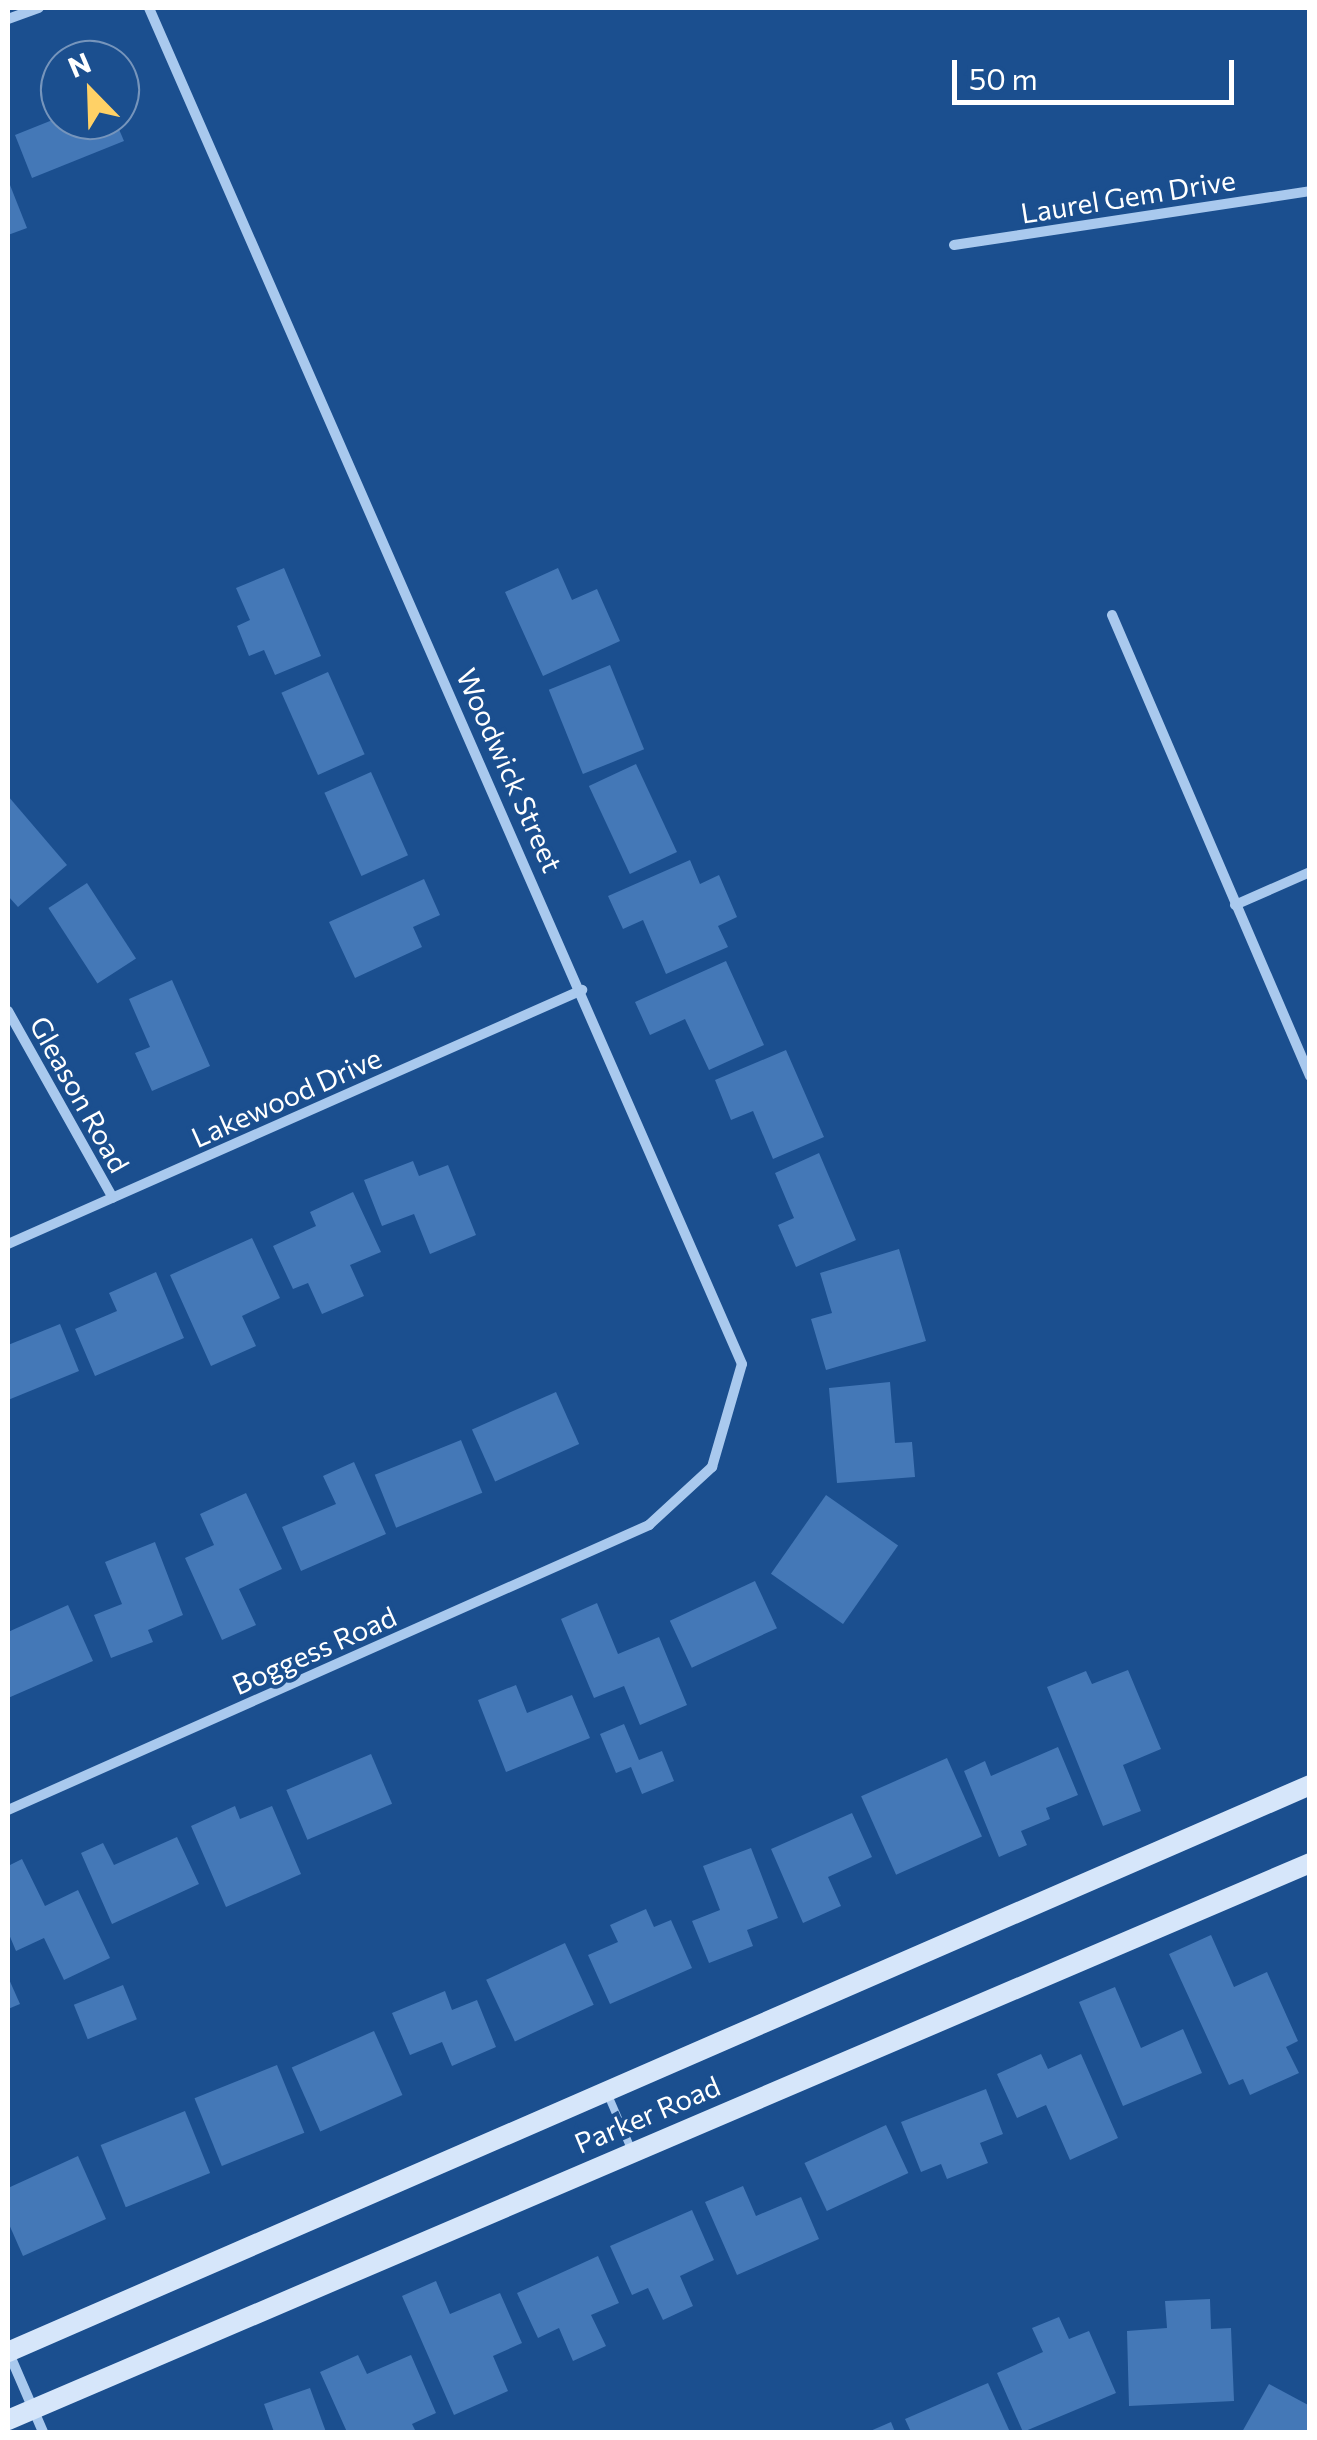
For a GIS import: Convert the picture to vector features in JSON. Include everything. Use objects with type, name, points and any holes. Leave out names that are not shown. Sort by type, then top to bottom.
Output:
[{"type":"street","points":[[8,19],[39,8]]},
{"type":"street","name":"Woodwick Street","points":[[150,8],[582,990],[742,1364],[712,1467],[637,1530]]},
{"type":"street","name":"Laurel Gem Drive","points":[[954,245],[1310,191]]},
{"type":"street","points":[[1112,616],[1310,1076]]},
{"type":"street","points":[[1235,905],[1310,872]]},
{"type":"street","name":"Lakewood Drive","points":[[8,1244],[582,990]]},
{"type":"street","name":"Gleason Road","points":[[8,1011],[113,1198]]},
{"type":"street","name":"Boggess Road","points":[[8,1810],[637,1530]]},
{"type":"street","name":"Parker Road","points":[[8,2352],[1194,1840],[1310,1785]]},
{"type":"street","name":"Parker Road","points":[[8,2420],[1310,1863]]},
{"type":"street","points":[[8,2352],[43,2432]]},
{"type":"lane","points":[[608,2093],[632,2151]]},
{"type":"building","points":[[40,125],[40,140],[124,141],[32,178],[15,135]]},
{"type":"building","points":[[8,180],[27,228],[8,235]]},
{"type":"building","points":[[284,568],[321,656],[275,675],[264,650],[249,656],[237,626],[250,620],[236,588]]},
{"type":"building","points":[[558,568],[572,600],[597,589],[620,641],[543,676],[505,592]]},
{"type":"building","points":[[610,665],[644,749],[583,774],[549,690]]},
{"type":"building","points":[[328,672],[365,754],[318,775],[281,693]]},
{"type":"building","points":[[636,764],[677,852],[630,874],[589,786]]},
{"type":"building","points":[[371,772],[408,855],[361,876],[324,793]]},
{"type":"building","points":[[8,796],[67,865],[18,907],[8,896]]},
{"type":"building","points":[[690,860],[700,884],[719,875],[737,917],[718,926],[728,947],[666,974],[643,920],[623,929],[608,896]]},
{"type":"building","points":[[424,879],[440,915],[413,927],[422,947],[355,978],[329,922]]},
{"type":"building","points":[[87,883],[136,958],[97,984],[48,908]]},
{"type":"building","points":[[726,961],[764,1045],[709,1070],[685,1019],[650,1035],[635,1002]]},
{"type":"building","points":[[172,980],[210,1066],[152,1091],[135,1053],[150,1047],[129,999]]},
{"type":"building","points":[[786,1050],[824,1137],[773,1159],[753,1111],[731,1120],[715,1080]]},
{"type":"building","points":[[819,1153],[856,1240],[796,1267],[778,1225],[794,1218],[775,1173]]},
{"type":"building","points":[[413,1161],[419,1176],[448,1165],[476,1235],[430,1254],[414,1214],[382,1226],[364,1180]]},
{"type":"building","points":[[353,1192],[381,1252],[350,1265],[364,1296],[322,1314],[308,1283],[293,1289],[273,1246],[316,1226],[310,1212]]},
{"type":"building","points":[[252,1238],[280,1298],[242,1316],[256,1346],[211,1366],[170,1275]]},
{"type":"building","points":[[899,1249],[926,1341],[826,1370],[811,1319],[832,1313],[820,1273]]},
{"type":"building","points":[[156,1272],[184,1338],[95,1376],[75,1329],[117,1311],[109,1293]]},
{"type":"building","points":[[60,1324],[79,1371],[8,1400],[8,1345]]},
{"type":"building","points":[[890,1382],[895,1443],[912,1442],[915,1477],[837,1483],[829,1388]]},
{"type":"building","points":[[556,1392],[579,1444],[495,1481],[472,1429]]},
{"type":"building","points":[[461,1440],[482,1493],[396,1528],[375,1475]]},
{"type":"building","points":[[354,1462],[386,1534],[301,1571],[282,1527],[336,1504],[323,1476]]},
{"type":"building","points":[[246,1493],[282,1569],[239,1589],[256,1625],[222,1640],[185,1558],[214,1545],[200,1514]]},
{"type":"building","points":[[826,1495],[898,1545],[843,1624],[771,1574]]},
{"type":"building","points":[[155,1542],[183,1615],[148,1630],[153,1642],[111,1658],[94,1615],[122,1604],[105,1562]]},
{"type":"building","points":[[755,1581],[777,1628],[692,1668],[670,1621]]},
{"type":"building","points":[[597,1603],[618,1654],[659,1637],[687,1705],[640,1725],[624,1686],[594,1698],[561,1619]]},
{"type":"building","points":[[68,1605],[93,1661],[8,1698],[8,1632]]},
{"type":"building","points":[[1128,1670],[1161,1749],[1123,1765],[1141,1811],[1103,1826],[1047,1687],[1086,1671],[1092,1684]]},
{"type":"building","points":[[516,1685],[527,1713],[572,1695],[590,1738],[506,1772],[478,1700]]},
{"type":"building","points":[[624,1724],[639,1760],[662,1751],[674,1781],[642,1794],[631,1767],[616,1773],[600,1734]]},
{"type":"building","points":[[1058,1747],[1078,1795],[1046,1808],[1050,1819],[1021,1831],[1027,1845],[999,1857],[964,1771],[985,1761],[991,1776]]},
{"type":"building","points":[[371,1754],[392,1804],[307,1840],[286,1790]]},
{"type":"building","points":[[947,1758],[982,1837],[896,1875],[861,1796]]},
{"type":"building","points":[[235,1806],[240,1819],[272,1806],[301,1874],[226,1907],[191,1826]]},
{"type":"building","points":[[852,1813],[872,1857],[828,1877],[841,1906],[803,1923],[771,1849]]},
{"type":"building","points":[[177,1837],[199,1884],[112,1924],[81,1853],[103,1843],[114,1865]]},
{"type":"building","points":[[751,1848],[778,1918],[747,1930],[753,1946],[709,1963],[692,1921],[720,1910],[703,1866]]},
{"type":"building","points":[[22,1859],[45,1906],[78,1890],[110,1958],[64,1980],[44,1938],[16,1951],[8,1932],[8,1866]]},
{"type":"building","points":[[646,1909],[654,1927],[671,1920],[692,1968],[610,2004],[588,1955],[618,1942],[610,1925]]},
{"type":"building","points":[[1211,1935],[1234,1987],[1267,1972],[1298,2041],[1286,2047],[1299,2073],[1250,2095],[1243,2079],[1229,2085],[1169,1954]]},
{"type":"building","points":[[565,1943],[594,2005],[515,2041],[486,1980]]},
{"type":"building","points":[[8,1977],[20,2004],[8,2009]]},
{"type":"building","points":[[123,1985],[137,2019],[88,2039],[74,2005]]},
{"type":"building","points":[[1115,1987],[1141,2048],[1183,2029],[1202,2073],[1123,2106],[1079,2002]]},
{"type":"building","points":[[445,1991],[452,2010],[477,2000],[496,2047],[452,2066],[442,2042],[410,2055],[392,2013]]},
{"type":"building","points":[[374,2031],[402,2095],[320,2132],[292,2068]]},
{"type":"building","points":[[1041,2054],[1048,2069],[1081,2054],[1118,2138],[1070,2160],[1046,2105],[1017,2118],[997,2074]]},
{"type":"building","points":[[277,2065],[304,2133],[222,2166],[194,2098]]},
{"type":"building","points":[[986,2089],[1003,2134],[980,2143],[988,2163],[947,2179],[941,2164],[921,2172],[901,2122]]},
{"type":"building","points":[[185,2111],[210,2173],[126,2207],[101,2145]]},
{"type":"building","points":[[886,2125],[908,2173],[827,2211],[804,2163]]},
{"type":"building","points":[[78,2156],[106,2219],[23,2256],[8,2222],[8,2188]]},
{"type":"building","points":[[743,2186],[756,2216],[801,2197],[819,2239],[737,2275],[705,2202]]},
{"type":"building","points":[[692,2210],[714,2260],[680,2276],[693,2306],[663,2320],[648,2288],[632,2295],[610,2246]]},
{"type":"building","points":[[598,2256],[619,2303],[591,2315],[606,2346],[573,2361],[559,2328],[538,2338],[517,2293]]},
{"type":"building","points":[[436,2281],[450,2314],[500,2293],[522,2343],[493,2356],[508,2391],[454,2415],[402,2296]]},
{"type":"building","points":[[1210,2299],[1211,2329],[1231,2328],[1234,2401],[1129,2406],[1127,2331],[1167,2328],[1165,2301]]},
{"type":"building","points":[[1059,2317],[1069,2339],[1089,2331],[1116,2393],[1023,2432],[997,2373],[1043,2352],[1032,2328]]},
{"type":"building","points":[[358,2355],[367,2374],[411,2355],[436,2413],[412,2424],[416,2432],[347,2432],[320,2372]]},
{"type":"building","points":[[988,2383],[1010,2432],[911,2432],[905,2419]]},
{"type":"building","points":[[1269,2384],[1310,2406],[1310,2432],[1242,2432]]},
{"type":"building","points":[[310,2388],[326,2432],[274,2432],[264,2404]]},
{"type":"building","points":[[891,2422],[895,2432],[868,2432]]}]
